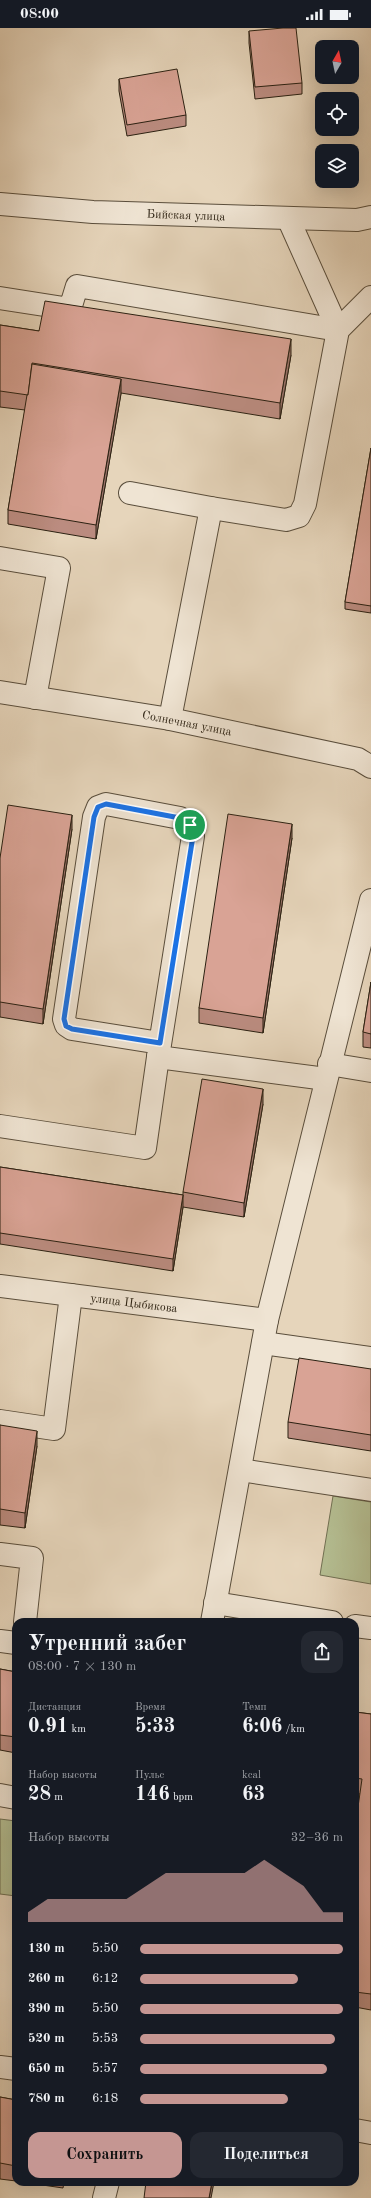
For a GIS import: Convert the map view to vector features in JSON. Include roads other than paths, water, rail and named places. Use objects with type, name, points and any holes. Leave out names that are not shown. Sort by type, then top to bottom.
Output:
[{"type":"street","name":"Бийская улица","points":[[0,204],[93,212],[357,220],[371,217]]},
{"type":"street","points":[[288,218],[338,330]]},
{"type":"street","points":[[0,298],[70,309],[77,286],[338,330]]},
{"type":"street","points":[[130,493],[286,520],[299,516],[305,504],[338,330],[371,297]]},
{"type":"street","points":[[170,719],[211,508]]},
{"type":"street","points":[[0,558],[59,568],[35,698]]},
{"type":"street","name":"Солнечная улица","points":[[0,692],[170,719],[367,759]]},
{"type":"street","points":[[0,1126],[145,1148],[159,1050],[193,836],[190,825],[180,818],[106,804],[98,807],[94,817],[64,1019],[66,1026],[72,1029],[159,1050],[327,1072],[371,1071]]},
{"type":"street","points":[[280,1618],[214,1613],[267,1320],[327,1072],[371,900]]},
{"type":"street","name":"улица Цыбикова","points":[[0,1286],[267,1320]]},
{"type":"street","points":[[0,1421],[54,1429],[71,1295]]},
{"type":"street","points":[[263,1343],[371,1358]]},
{"type":"street","points":[[240,1470],[371,1490]]},
{"type":"street","points":[[0,1554],[32,1558],[25,1618]]},
{"type":"street","points":[[359,1626],[371,1628]]},
{"type":"street","points":[[0,1641],[12,1642]]},
{"type":"street","points":[[0,1795],[12,1797]]},
{"type":"street","points":[[0,2067],[12,2069]]},
{"type":"street","points":[[359,2131],[371,2134]]},
{"type":"street","points":[[104,2198],[107,2186]]}]
